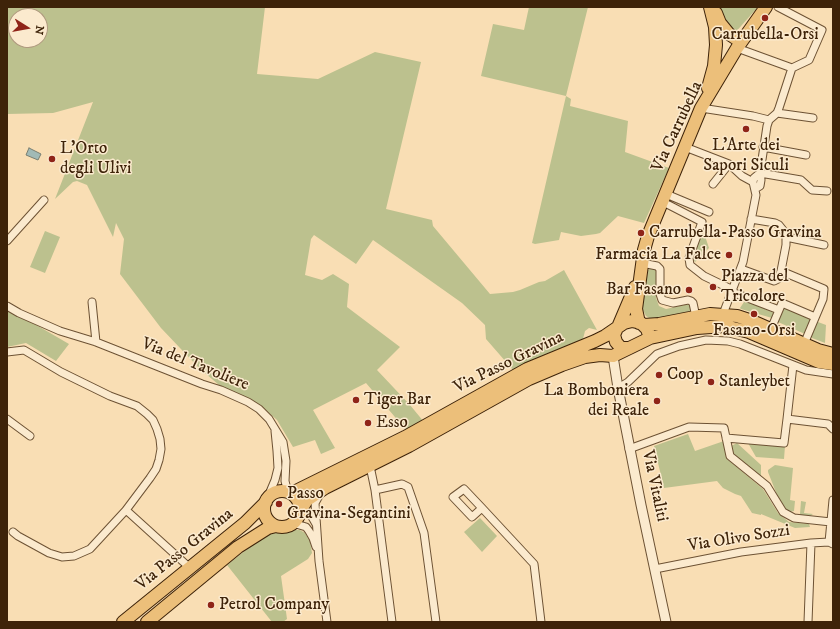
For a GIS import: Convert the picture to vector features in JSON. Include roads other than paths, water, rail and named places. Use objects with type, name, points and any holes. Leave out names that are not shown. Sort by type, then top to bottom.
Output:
[{"type":"main road","points":[[712,7],[724,30],[739,45]]},
{"type":"main road","points":[[701,108],[712,74],[715,59],[716,36],[712,7]]},
{"type":"main road","name":"Via Carrubella","points":[[641,267],[648,236],[701,108],[739,45],[766,7]]},
{"type":"main road","points":[[641,267],[636,285],[614,335],[616,342],[621,348],[629,348],[650,338],[697,322],[710,314],[723,314],[744,318],[818,350],[833,354]]},
{"type":"main road","points":[[641,267],[636,309],[641,324],[647,329],[650,338]]},
{"type":"main road","points":[[595,341],[624,310]]},
{"type":"main road","points":[[617,328],[628,322],[641,324],[697,322],[725,326],[741,329],[814,360],[833,364]]},
{"type":"main road","name":"Via Passo Gravina","points":[[289,493],[294,492],[405,437],[527,369],[595,341],[617,328]]},
{"type":"main road","name":"Via Passo Gravina","points":[[300,508],[311,497],[325,488],[416,442],[529,379],[562,364],[585,357],[600,355],[613,356],[629,348]]},
{"type":"main road","points":[[278,492],[289,493],[296,498],[300,508],[296,519],[290,525],[282,527],[270,523],[266,518],[264,511],[266,500],[271,495],[278,492]]},
{"type":"main road","name":"Via Passo Gravina","points":[[123,622],[253,516],[266,500]]},
{"type":"main road","name":"Via Passo Gravina","points":[[147,622],[238,547],[268,528],[276,526]]},
{"type":"street","points":[[723,314],[741,269],[756,195],[754,178],[760,173],[768,120],[777,113],[792,68],[809,60],[822,30],[778,7]]},
{"type":"street","points":[[739,45],[792,68]]},
{"type":"street","points":[[701,108],[753,116],[768,120]]},
{"type":"street","points":[[777,113],[813,118]]},
{"type":"street","points":[[685,147],[729,164],[754,185]]},
{"type":"street","points":[[763,147],[806,155]]},
{"type":"street","points":[[714,184],[729,164]]},
{"type":"street","points":[[760,173],[802,180],[812,190],[827,191]]},
{"type":"street","points":[[664,198],[709,212]]},
{"type":"street","points":[[664,198],[702,222],[689,258],[690,265],[704,276],[732,291],[779,310]]},
{"type":"street","points":[[7,241],[44,200]]},
{"type":"street","points":[[741,269],[774,281],[778,279],[781,271],[786,237],[779,225],[752,219]]},
{"type":"street","points":[[786,237],[824,245]]},
{"type":"street","points":[[641,267],[657,266],[660,270],[660,294],[662,300],[673,304],[688,300],[693,303],[697,322],[706,340]]},
{"type":"street","points":[[781,271],[824,289],[823,299],[804,344]]},
{"type":"street","points":[[92,302],[96,342]]},
{"type":"street","points":[[771,329],[782,303],[815,317]]},
{"type":"street","name":"Via del Tavoliere","points":[[7,306],[18,313],[60,331],[96,342],[202,384],[221,390],[248,402],[265,414],[274,428]]},
{"type":"street","points":[[618,388],[628,382],[657,354],[679,346],[706,340],[728,341],[740,344],[814,372],[833,374]]},
{"type":"street","points":[[7,352],[24,350],[60,372],[110,396],[137,406],[148,414],[153,420],[160,439],[161,449],[156,469],[150,478],[126,510],[90,549],[74,556],[62,557],[49,553],[24,540],[13,532]]},
{"type":"street","name":"Via Vitaliti","points":[[613,356],[629,449],[666,622]]},
{"type":"street","points":[[726,438],[784,443],[793,365]]},
{"type":"street","points":[[7,419],[30,436]]},
{"type":"street","points":[[787,419],[828,424],[833,429]]},
{"type":"street","points":[[629,449],[689,427],[724,428],[730,456],[767,486],[778,506],[786,515],[805,520],[831,522]]},
{"type":"street","points":[[274,428],[283,442],[285,450],[285,481],[289,493]]},
{"type":"street","points":[[266,500],[275,480],[278,468],[274,428]]},
{"type":"street","points":[[370,466],[375,490],[392,622]]},
{"type":"street","points":[[375,490],[402,484],[408,487],[424,532],[436,622]]},
{"type":"street","points":[[325,488],[316,499],[315,503],[319,561],[327,622]]},
{"type":"street","points":[[831,543],[833,500]]},
{"type":"street","points":[[300,508],[312,516],[318,530]]},
{"type":"street","points":[[482,508],[534,564],[541,622]]},
{"type":"street","points":[[126,510],[190,568]]},
{"type":"street","points":[[290,525],[302,526],[309,531],[313,538],[319,561]]},
{"type":"street","points":[[808,622],[811,543]]},
{"type":"street","name":"Via Olivo Sozzi","points":[[655,569],[741,552],[811,543],[831,543]]},
{"type":"water","points":[[29,148],[41,154],[38,160],[26,155]]},
{"type":"place","name":"Carrubella-Orsi","points":[[765,18]]},
{"type":"place","name":"L'Arte dei Sapori Siculi","points":[[746,129]]},
{"type":"place","name":"L'Orto degli Ulivi","points":[[52,159]]},
{"type":"place","name":"Carrubella-Passo Gravina","points":[[641,233]]},
{"type":"place","name":"Farmacia La Falce","points":[[729,255]]},
{"type":"place","name":"Piazza del Tricolore","points":[[713,287]]},
{"type":"place","name":"Bar Fasano","points":[[689,290]]},
{"type":"place","name":"Fasano-Orsi","points":[[754,314]]},
{"type":"place","name":"Coop","points":[[659,375]]},
{"type":"place","name":"Stanleybet","points":[[711,382]]},
{"type":"place","name":"Tiger Bar","points":[[356,400]]},
{"type":"place","name":"La Bomboniera dei Reale","points":[[657,401]]},
{"type":"place","name":"Esso","points":[[368,423]]},
{"type":"place","name":"Passo Gravina-Segantini","points":[[279,504]]},
{"type":"place","name":"Petrol Company","points":[[211,605]]}]
